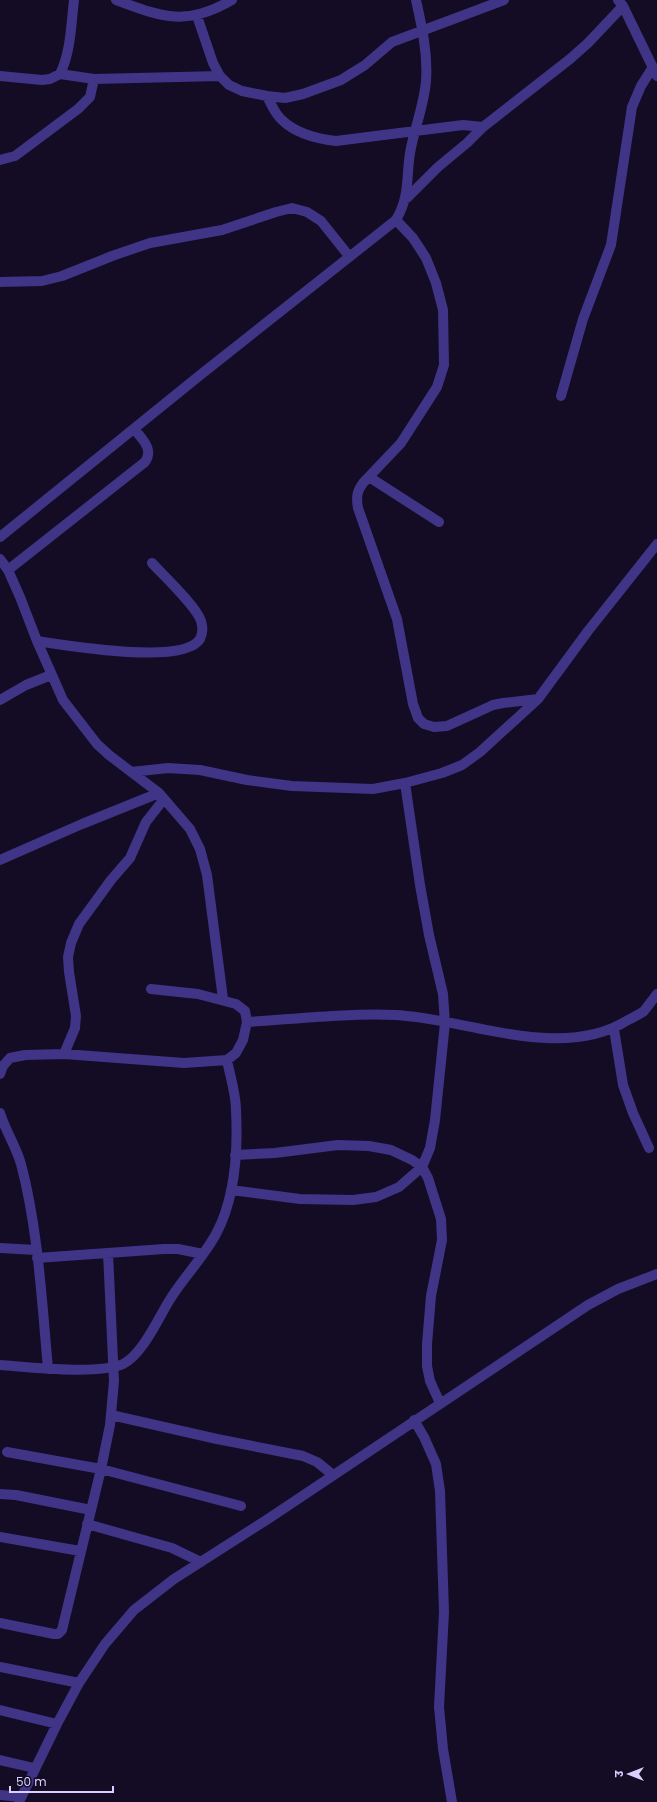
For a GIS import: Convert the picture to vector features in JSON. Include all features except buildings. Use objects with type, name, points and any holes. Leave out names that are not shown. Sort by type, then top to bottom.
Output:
[{"type":"street","points":[[60,74],[66,62],[74,0]]},
{"type":"street","points":[[116,0],[158,14],[176,17],[197,16],[232,0]]},
{"type":"street","points":[[0,537],[396,220],[406,198],[414,132],[426,81],[426,56],[416,0]]},
{"type":"street","points":[[197,16],[213,63],[220,76],[229,85],[235,88],[267,96],[285,98],[304,94],[342,80],[365,65],[392,42],[504,0]]},
{"type":"street","points":[[406,198],[438,167],[467,143],[482,127],[570,59],[588,43],[620,3],[655,72],[641,86],[632,107],[611,245],[583,319],[561,396]]},
{"type":"street","points":[[0,76],[42,80],[60,74],[94,79],[220,76]]},
{"type":"street","points":[[0,160],[15,156],[78,109],[90,97],[94,79]]},
{"type":"street","points":[[267,96],[282,121],[296,129],[320,139],[336,141],[463,125],[482,127]]},
{"type":"street","points":[[0,282],[42,281],[62,276],[150,243],[222,230],[292,208],[307,212],[321,221],[350,256]]},
{"type":"street","points":[[396,220],[413,238],[426,258],[436,283],[443,310],[444,365],[437,387],[401,443],[358,490],[356,498],[358,508],[397,619],[413,704],[418,718],[424,724],[434,727],[447,726],[503,702],[538,699]]},
{"type":"street","points":[[8,570],[145,462],[148,457],[149,450],[134,429]]},
{"type":"street","points":[[369,477],[439,522]]},
{"type":"street","points":[[132,772],[168,768],[200,770],[247,780],[292,786],[373,788],[405,783],[442,773],[462,765],[480,752],[538,699],[588,631],[657,544]]},
{"type":"street","points":[[0,559],[8,570],[62,700],[83,727],[109,755],[162,796],[190,829],[200,849],[207,875],[223,999]]},
{"type":"street","points":[[37,641],[101,650],[140,653],[172,651],[194,644],[200,638],[203,630],[201,619],[152,563]]},
{"type":"street","points":[[0,700],[26,685],[51,675]]},
{"type":"street","points":[[231,1190],[300,1199],[353,1200],[376,1197],[399,1187],[422,1167],[430,1148],[435,1120],[445,1023],[443,994],[429,935],[420,886],[405,783]]},
{"type":"street","points":[[0,860],[82,824],[162,796]]},
{"type":"street","points":[[64,1054],[73,1034],[76,1016],[69,972],[68,956],[71,943],[79,924],[111,880],[130,858],[146,822],[162,796]]},
{"type":"street","points":[[0,1074],[2,1066],[10,1058],[25,1055],[64,1054],[178,1062],[227,1060],[236,1053],[244,1040],[247,1022],[245,1011],[236,1004],[223,999],[198,994],[151,989]]},
{"type":"street","points":[[247,1022],[321,1017],[397,1015],[481,1030],[560,1038],[590,1036],[614,1029],[643,1011],[657,994]]},
{"type":"street","points":[[614,1029],[623,1085],[633,1113],[649,1148]]},
{"type":"street","points":[[0,1365],[48,1369],[113,1367],[124,1363],[137,1353],[179,1285],[203,1254],[216,1234],[223,1217],[231,1190],[235,1155],[236,1109],[227,1060]]},
{"type":"street","points":[[0,1116],[21,1162],[29,1202],[48,1369]]},
{"type":"street","points":[[235,1155],[338,1145],[369,1146],[391,1150],[412,1160],[422,1167],[428,1178],[441,1219],[442,1240],[431,1296],[427,1344],[427,1366],[430,1381],[440,1403]]},
{"type":"street","points":[[0,1248],[36,1254],[108,1253],[178,1249],[203,1254]]},
{"type":"street","points":[[0,1623],[54,1634],[58,1634],[62,1630],[101,1469],[111,1414],[114,1381],[108,1253]]},
{"type":"street","points":[[0,1795],[20,1800],[34,1768],[80,1683],[105,1644],[134,1610],[174,1579],[588,1305],[618,1289],[657,1274]]},
{"type":"street","points":[[111,1414],[217,1439],[304,1456],[316,1462],[333,1475]]},
{"type":"street","points":[[414,1420],[424,1437],[436,1464],[440,1491],[444,1612],[440,1707],[443,1749],[452,1802]]},
{"type":"street","points":[[7,1452],[101,1469],[241,1506]]},
{"type":"street","points":[[0,1494],[16,1495],[91,1510]]},
{"type":"street","points":[[87,1524],[172,1548],[201,1562]]},
{"type":"street","points":[[0,1537],[80,1551]]},
{"type":"street","points":[[0,1667],[80,1683]]},
{"type":"street","points":[[0,1710],[57,1724]]},
{"type":"street","points":[[0,1760],[34,1768]]}]
